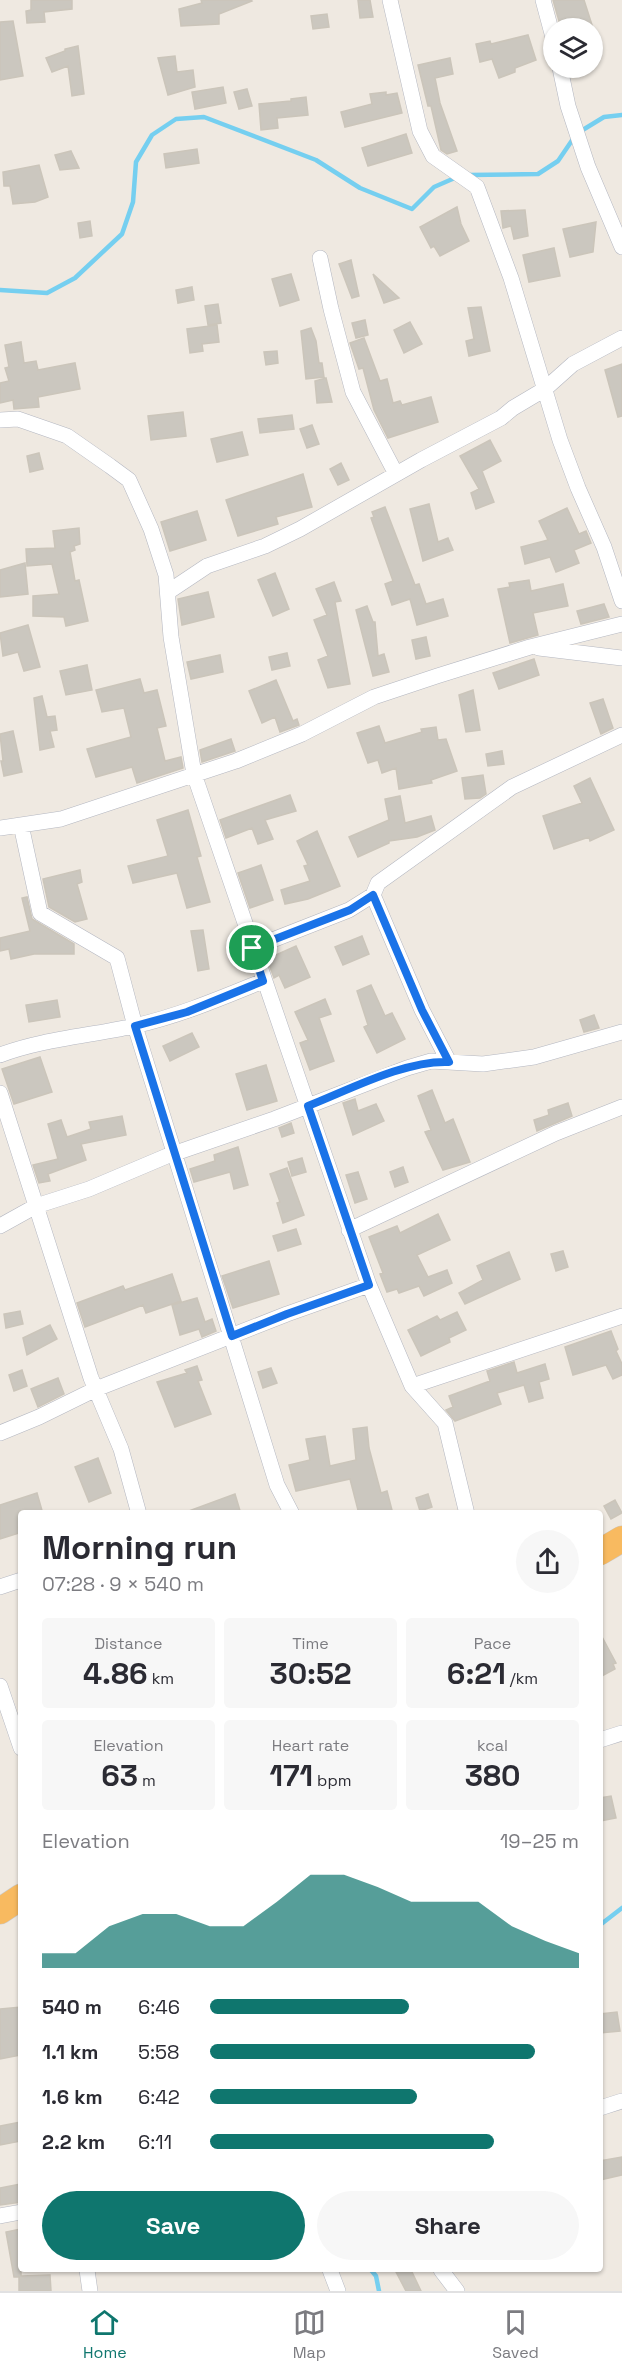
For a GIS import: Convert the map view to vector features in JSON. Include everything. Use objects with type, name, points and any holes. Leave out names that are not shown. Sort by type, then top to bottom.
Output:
[{"type":"highway","points":[[603,1550],[622,1539]]},
{"type":"highway","points":[[0,1911],[18,1899]]},
{"type":"street","points":[[390,0],[420,131],[434,156],[477,188],[511,278],[560,440],[604,547],[622,602]]},
{"type":"street","points":[[543,0],[548,18]]},
{"type":"street","points":[[562,78],[568,106],[588,167],[622,248]]},
{"type":"street","points":[[320,258],[353,392],[396,474]]},
{"type":"street","points":[[168,592],[207,566],[283,538],[501,418],[545,389],[573,364],[622,338]]},
{"type":"street","points":[[0,420],[18,419],[67,436],[129,480],[151,529],[166,576],[171,637],[194,774],[369,1285],[412,1386],[445,1424],[466,1510]]},
{"type":"street","points":[[0,828],[61,819],[236,761],[302,734],[374,697],[530,648],[622,624]]},
{"type":"street","points":[[530,648],[622,658]]},
{"type":"street","points":[[252,948],[350,910],[373,895],[378,883],[512,787],[622,735]]},
{"type":"street","points":[[21,825],[40,913],[117,958],[135,1026],[277,1485],[290,1510]]},
{"type":"street","points":[[373,895],[422,1010],[449,1062]]},
{"type":"street","points":[[0,1055],[24,1046],[135,1026],[187,1012],[263,981]]},
{"type":"street","points":[[0,1226],[36,1206],[89,1189],[174,1154],[406,1068],[431,1061],[483,1064],[534,1058],[622,1032]]},
{"type":"street","points":[[0,1093],[96,1389],[121,1449],[138,1510]]},
{"type":"street","points":[[349,1230],[556,1133],[622,1107]]},
{"type":"street","points":[[0,1433],[96,1389],[287,1314],[369,1285]]},
{"type":"street","points":[[412,1386],[622,1316]]},
{"type":"street","points":[[0,1587],[18,1581]]},
{"type":"street","points":[[0,1686],[18,1739]]},
{"type":"street","points":[[603,1739],[622,1733]]},
{"type":"street","points":[[603,2107],[622,2101]]},
{"type":"street","points":[[0,2216],[18,2213]]},
{"type":"street","points":[[87,2272],[90,2291]]},
{"type":"street","points":[[331,2272],[338,2291]]},
{"type":"street","points":[[443,2272],[457,2291]]},
{"type":"building","points":[[31,0],[72,0],[72,9],[44,12],[45,22],[27,23],[26,11],[31,10]]},
{"type":"building","points":[[201,0],[252,1],[219,14],[219,24],[181,26],[179,9],[202,3]]},
{"type":"building","points":[[358,0],[370,0],[373,17],[360,18]]},
{"type":"building","points":[[553,0],[584,0],[590,18],[558,18]]},
{"type":"building","points":[[327,14],[329,27],[313,29],[311,16]]},
{"type":"building","points":[[13,21],[23,76],[0,80],[0,22]]},
{"type":"building","points":[[528,35],[536,60],[515,68],[515,72],[499,78],[492,59],[480,62],[476,44],[490,41],[491,44]]},
{"type":"building","points":[[78,46],[84,94],[72,96],[68,66],[52,72],[46,58]]},
{"type":"building","points":[[175,56],[177,72],[193,70],[195,87],[168,95],[158,58]]},
{"type":"building","points":[[450,58],[453,74],[435,78],[440,103],[457,151],[447,154],[441,150],[431,106],[428,106],[418,65]]},
{"type":"building","points":[[223,87],[226,103],[195,109],[192,92]]},
{"type":"building","points":[[247,89],[252,106],[239,109],[234,92]]},
{"type":"building","points":[[386,92],[386,95],[397,93],[402,113],[345,127],[341,112],[372,104],[370,94]]},
{"type":"building","points":[[306,97],[308,115],[277,118],[278,128],[261,130],[259,104]]},
{"type":"building","points":[[406,134],[412,153],[368,166],[362,148]]},
{"type":"building","points":[[197,149],[199,163],[166,168],[164,154]]},
{"type":"building","points":[[71,151],[79,168],[60,170],[55,155]]},
{"type":"building","points":[[39,165],[48,197],[35,202],[13,204],[10,186],[4,186],[3,172]]},
{"type":"building","points":[[457,207],[461,224],[469,241],[440,256],[434,246],[431,248],[420,227]]},
{"type":"building","points":[[525,210],[528,236],[514,239],[511,226],[503,228],[501,211]]},
{"type":"building","points":[[90,221],[92,236],[80,238],[78,223]]},
{"type":"building","points":[[596,222],[593,252],[570,257],[563,229]]},
{"type":"building","points":[[554,248],[560,276],[529,282],[523,255]]},
{"type":"building","points":[[351,260],[359,296],[352,298],[339,264]]},
{"type":"building","points":[[291,274],[299,300],[280,306],[272,279]]},
{"type":"building","points":[[373,274],[399,298],[384,303]]},
{"type":"building","points":[[192,287],[194,300],[178,303],[176,290]]},
{"type":"building","points":[[218,304],[221,323],[208,325],[205,306]]},
{"type":"building","points":[[481,307],[490,351],[469,356],[466,341],[474,339],[468,308]]},
{"type":"building","points":[[365,320],[368,335],[356,338],[352,323]]},
{"type":"building","points":[[410,322],[422,344],[404,353],[394,330]]},
{"type":"building","points":[[217,325],[219,342],[202,344],[203,351],[190,353],[187,329]]},
{"type":"building","points":[[311,328],[324,377],[306,379],[301,331]]},
{"type":"building","points":[[364,338],[380,381],[387,379],[393,403],[400,401],[402,405],[431,397],[438,422],[388,438],[374,410],[363,368],[359,369],[350,343]]},
{"type":"building","points":[[21,342],[24,363],[36,361],[38,370],[75,363],[80,389],[38,397],[39,407],[14,409],[13,400],[0,403],[0,383],[9,381],[5,368],[9,367],[5,345]]},
{"type":"building","points":[[277,351],[278,363],[266,365],[264,352]]},
{"type":"building","points":[[622,364],[622,416],[618,417],[605,370]]},
{"type":"building","points":[[326,378],[332,402],[317,403],[315,381]]},
{"type":"building","points":[[183,412],[186,436],[151,440],[148,416]]},
{"type":"building","points":[[292,415],[294,429],[260,433],[258,419]]},
{"type":"building","points":[[312,425],[319,444],[307,448],[300,429]]},
{"type":"building","points":[[242,432],[248,455],[217,462],[211,439]]},
{"type":"building","points":[[490,440],[501,461],[482,471],[494,502],[476,509],[471,493],[479,489],[460,456]]},
{"type":"building","points":[[39,453],[43,469],[30,472],[27,456]]},
{"type":"building","points":[[341,463],[349,480],[338,485],[330,469]]},
{"type":"building","points":[[303,474],[312,507],[276,517],[278,524],[238,536],[226,500]]},
{"type":"building","points":[[429,504],[438,542],[448,538],[453,550],[423,561],[410,509]]},
{"type":"building","points":[[385,507],[415,585],[419,584],[426,604],[443,599],[448,616],[417,625],[410,599],[392,605],[385,584],[393,581],[371,518],[374,517],[372,512]]},
{"type":"building","points":[[567,508],[579,534],[586,531],[591,543],[574,550],[579,563],[556,572],[550,557],[525,564],[521,547],[548,540],[539,521]]},
{"type":"building","points":[[197,511],[206,540],[170,551],[161,522]]},
{"type":"building","points":[[79,528],[80,544],[74,546],[75,550],[70,552],[75,581],[79,580],[88,621],[66,626],[64,617],[33,616],[33,596],[59,594],[52,564],[27,566],[26,549],[55,548],[53,531]]},
{"type":"building","points":[[25,563],[28,594],[0,597],[0,570]]},
{"type":"building","points":[[275,573],[289,609],[273,616],[258,580]]},
{"type":"building","points":[[529,580],[531,591],[563,584],[568,606],[533,613],[538,635],[510,643],[498,589],[510,587],[509,583]]},
{"type":"building","points":[[334,582],[341,601],[335,602],[350,684],[328,688],[318,660],[328,656],[314,620],[327,615],[316,589]]},
{"type":"building","points":[[208,592],[214,617],[182,625],[178,599]]},
{"type":"building","points":[[604,604],[609,617],[581,624],[577,611]]},
{"type":"building","points":[[367,606],[375,622],[378,656],[384,654],[389,672],[373,676],[356,610]]},
{"type":"building","points":[[28,625],[40,667],[24,671],[18,652],[3,656],[0,633]]},
{"type":"building","points":[[426,637],[430,656],[416,659],[412,640]]},
{"type":"building","points":[[287,653],[290,666],[272,670],[269,657]]},
{"type":"building","points":[[220,655],[223,672],[191,679],[187,662]]},
{"type":"building","points":[[534,659],[539,675],[499,689],[493,673]]},
{"type":"building","points":[[87,665],[92,690],[66,695],[60,671]]},
{"type":"building","points":[[140,679],[144,693],[157,690],[166,726],[157,728],[165,761],[181,757],[183,768],[137,783],[132,767],[96,777],[87,749],[131,737],[124,708],[102,712],[96,690]]},
{"type":"building","points":[[276,680],[293,721],[297,719],[299,725],[280,732],[275,717],[262,723],[249,691]]},
{"type":"building","points":[[473,690],[480,730],[466,732],[459,695]]},
{"type":"building","points":[[42,696],[47,717],[55,716],[57,730],[50,731],[54,747],[40,750],[34,698]]},
{"type":"building","points":[[603,699],[613,728],[601,734],[590,703]]},
{"type":"building","points":[[379,726],[385,743],[422,732],[421,729],[436,727],[438,740],[446,739],[457,771],[431,780],[432,783],[399,789],[396,768],[382,773],[378,760],[368,763],[357,733]]},
{"type":"building","points":[[13,731],[22,772],[4,776],[0,734]]},
{"type":"building","points":[[231,739],[235,751],[202,762],[200,750]]},
{"type":"building","points":[[502,751],[504,764],[488,766],[486,754]]},
{"type":"building","points":[[483,775],[486,794],[480,798],[465,799],[462,778]]},
{"type":"building","points":[[590,778],[614,830],[590,841],[589,837],[554,849],[543,816],[582,803],[574,786]]},
{"type":"building","points":[[290,795],[296,811],[265,820],[273,839],[258,844],[252,828],[226,838],[220,820]]},
{"type":"building","points":[[400,796],[405,823],[431,816],[435,830],[417,837],[389,841],[358,857],[349,837],[389,820],[385,799]]},
{"type":"building","points":[[188,810],[201,856],[197,857],[210,902],[187,908],[177,873],[133,883],[128,866],[168,856],[157,820]]},
{"type":"building","points":[[317,831],[340,886],[308,899],[285,904],[281,890],[310,881],[304,866],[308,865],[297,841]]},
{"type":"building","points":[[261,865],[273,900],[250,908],[238,873]]},
{"type":"building","points":[[80,870],[82,882],[77,884],[87,919],[75,922],[49,907],[43,879]]},
{"type":"building","points":[[27,897],[32,919],[74,944],[74,954],[34,954],[11,959],[9,949],[0,951],[0,938],[30,931],[22,898]]},
{"type":"building","points":[[203,930],[209,969],[198,971],[191,931]]},
{"type":"building","points":[[362,936],[369,954],[343,965],[335,947]]},
{"type":"building","points":[[296,946],[310,977],[285,988],[279,975],[274,978],[267,959]]},
{"type":"building","points":[[371,985],[385,1016],[392,1013],[405,1039],[377,1053],[364,1027],[368,1025],[357,991]]},
{"type":"building","points":[[325,999],[331,1014],[319,1018],[334,1061],[310,1070],[300,1043],[308,1040],[295,1012]]},
{"type":"building","points":[[57,1000],[60,1017],[29,1022],[26,1005]]},
{"type":"building","points":[[594,1015],[599,1028],[584,1032],[580,1020]]},
{"type":"building","points":[[192,1033],[199,1047],[170,1061],[163,1046]]},
{"type":"building","points":[[40,1057],[52,1092],[14,1104],[2,1069]]},
{"type":"building","points":[[266,1065],[277,1101],[247,1110],[236,1074]]},
{"type":"building","points":[[432,1090],[445,1123],[453,1119],[470,1162],[443,1170],[425,1132],[431,1130],[418,1096]]},
{"type":"building","points":[[355,1099],[358,1111],[376,1104],[384,1121],[353,1135],[343,1103]]},
{"type":"building","points":[[568,1103],[572,1116],[537,1131],[534,1120],[549,1115],[548,1110]]},
{"type":"building","points":[[122,1116],[126,1135],[81,1144],[86,1160],[48,1174],[50,1181],[39,1183],[33,1165],[58,1159],[48,1124],[61,1120],[67,1137],[91,1129],[89,1122]]},
{"type":"building","points":[[291,1123],[294,1133],[282,1137],[279,1128]]},
{"type":"building","points":[[238,1147],[248,1185],[234,1189],[230,1172],[194,1182],[190,1169],[215,1161],[214,1155]]},
{"type":"building","points":[[302,1158],[306,1172],[292,1176],[288,1162]]},
{"type":"building","points":[[403,1167],[408,1182],[395,1187],[390,1172]]},
{"type":"building","points":[[287,1168],[304,1215],[283,1223],[277,1203],[280,1202],[270,1174]]},
{"type":"building","points":[[358,1172],[367,1199],[355,1203],[346,1175]]},
{"type":"building","points":[[438,1214],[450,1240],[417,1255],[428,1277],[447,1270],[452,1283],[424,1296],[419,1286],[399,1293],[397,1289],[387,1292],[380,1274],[383,1273],[369,1237],[397,1226],[400,1233]]},
{"type":"building","points":[[296,1229],[301,1244],[278,1251],[273,1236]]},
{"type":"building","points":[[563,1251],[568,1267],[556,1271],[551,1254]]},
{"type":"building","points":[[509,1252],[520,1279],[465,1304],[459,1293],[483,1280],[477,1266]]},
{"type":"building","points":[[269,1261],[279,1294],[233,1308],[222,1276]]},
{"type":"building","points":[[172,1274],[181,1301],[146,1313],[143,1305],[85,1327],[77,1303],[123,1286],[125,1290]]},
{"type":"building","points":[[197,1298],[205,1322],[212,1319],[216,1331],[202,1337],[199,1329],[180,1335],[172,1305]]},
{"type":"building","points":[[20,1311],[23,1324],[6,1328],[4,1314]]},
{"type":"building","points":[[457,1312],[466,1330],[449,1338],[450,1342],[421,1356],[408,1330],[437,1316],[440,1320]]},
{"type":"building","points":[[50,1325],[57,1339],[27,1355],[23,1338]]},
{"type":"building","points":[[611,1331],[622,1364],[622,1375],[613,1379],[606,1365],[573,1375],[565,1347]]},
{"type":"building","points":[[514,1362],[517,1373],[545,1364],[549,1379],[539,1382],[543,1398],[529,1402],[524,1385],[497,1393],[501,1404],[455,1421],[446,1410],[453,1407],[449,1396],[490,1381],[487,1371]]},
{"type":"building","points":[[197,1366],[202,1380],[198,1381],[211,1414],[175,1427],[157,1382],[187,1373],[185,1370]]},
{"type":"building","points":[[271,1368],[277,1383],[263,1388],[258,1372]]},
{"type":"building","points":[[22,1370],[27,1386],[14,1391],[9,1375]]},
{"type":"building","points":[[58,1378],[64,1394],[38,1407],[31,1389]]},
{"type":"building","points":[[367,1427],[369,1448],[381,1493],[387,1491],[392,1510],[358,1510],[350,1479],[296,1491],[289,1465],[310,1460],[306,1439],[325,1436],[330,1466],[356,1460],[353,1429]]},
{"type":"building","points":[[98,1458],[111,1493],[89,1502],[75,1467]]},
{"type":"building","points":[[37,1493],[42,1510],[18,1510],[18,1533],[0,1539],[0,1505]]},
{"type":"building","points":[[235,1494],[240,1510],[191,1510]]},
{"type":"building","points":[[428,1494],[432,1507],[420,1510],[416,1498]]},
{"type":"building","points":[[615,1500],[622,1513],[611,1519],[604,1506]]},
{"type":"building","points":[[603,1639],[616,1663],[613,1664],[615,1669],[603,1675]]},
{"type":"building","points":[[611,1796],[616,1818],[603,1820],[603,1797]]},
{"type":"building","points":[[18,2007],[18,2056],[0,2059],[0,2009]]},
{"type":"building","points":[[617,2012],[620,2031],[603,2033],[603,2014]]},
{"type":"building","points":[[18,2123],[18,2142],[0,2145],[0,2126]]},
{"type":"building","points":[[622,2157],[622,2175],[603,2179],[603,2160]]},
{"type":"building","points":[[18,2185],[18,2202],[0,2205],[0,2188]]},
{"type":"building","points":[[18,2230],[18,2272],[21,2272],[21,2276],[50,2275],[51,2291],[19,2291],[19,2277],[14,2277],[6,2232]]},
{"type":"building","points":[[396,2272],[412,2272],[421,2291],[406,2291]]},
{"type":"waterway","points":[[581,131],[604,117],[622,115]]},
{"type":"waterway","points":[[0,290],[47,293],[75,278],[122,234],[133,202],[136,162],[152,135],[176,119],[204,117],[316,160],[360,188],[412,209],[434,187],[457,177]]},
{"type":"waterway","points":[[468,175],[538,174],[558,161],[575,136]]},
{"type":"waterway","points":[[603,1923],[622,1908]]},
{"type":"waterway","points":[[373,2272],[376,2276],[379,2291]]},
{"type":"route","points":[[373,895],[422,1010],[449,1062],[431,1061],[406,1068],[308,1106],[369,1285],[232,1336],[135,1026],[187,1012],[263,981],[252,948],[350,910],[373,895]]}]
